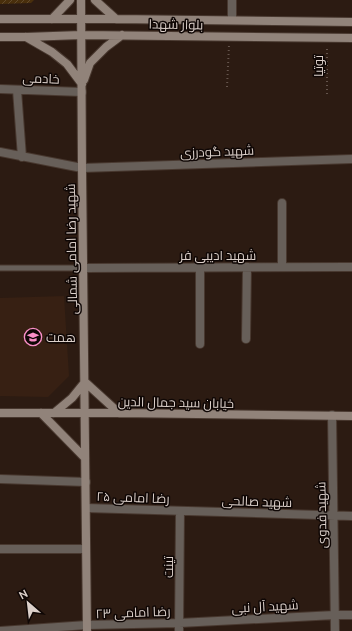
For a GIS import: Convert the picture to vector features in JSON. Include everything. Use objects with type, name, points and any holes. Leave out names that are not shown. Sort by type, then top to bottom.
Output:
[{"type":"main road","points":[[52,19],[70,0]]},
{"type":"main road","name":"شهید رضا امامی شمالی","points":[[81,0],[87,628]]},
{"type":"main road","points":[[94,0],[116,19]]},
{"type":"main road","name":"بلوار شهدا","points":[[0,19],[352,22]]},
{"type":"main road","points":[[82,88],[90,63],[106,47],[122,35]]},
{"type":"main road","name":"بلوار شهدا","points":[[0,37],[122,35],[352,38]]},
{"type":"main road","points":[[26,37],[52,52],[67,64],[82,88]]},
{"type":"main road","points":[[54,413],[72,398],[85,382],[119,413]]},
{"type":"main road","name":"خیابان سید جمال الدین","points":[[0,413],[352,416]]},
{"type":"main road","points":[[41,413],[85,458]]},
{"type":"street","points":[[232,0],[232,20]]},
{"type":"street","name":"خادمی","points":[[0,89],[17,90],[82,88]]},
{"type":"street","points":[[17,90],[22,157]]},
{"type":"street","name":"شهید گودرزی","points":[[0,152],[82,168],[352,159]]},
{"type":"street","points":[[282,204],[282,267]]},
{"type":"street","points":[[246,339],[247,267]]},
{"type":"street","name":"شهید ادیبی فر","points":[[84,268],[352,267]]},
{"type":"street","points":[[200,268],[200,344]]},
{"type":"street","name":"شهید فدوی","points":[[332,415],[335,631]]},
{"type":"street","points":[[0,479],[86,482]]},
{"type":"street","name":"رضا امامی ۲۵","points":[[86,508],[180,511]]},
{"type":"street","name":"شهید صالحی","points":[[180,511],[352,516]]},
{"type":"street","name":"تینت","points":[[179,627],[180,511]]},
{"type":"street","points":[[0,549],[86,549]]},
{"type":"street","name":"شهید آل نبی","points":[[179,627],[352,615]]},
{"type":"street","name":"رضا امامی ۲۳","points":[[0,631],[179,627]]},
{"type":"lane","points":[[0,268],[84,268]]},
{"type":"path","points":[[227,87],[229,36]]},
{"type":"path","name":"توتیا","points":[[327,37],[327,94]]},
{"type":"shaded area","name":"همت","points":[[64,296],[69,376],[48,397],[0,396],[0,298]]},
{"type":"building","points":[[0,0],[34,0],[31,3],[0,4]]},
{"type":"place","name":"همت","points":[[33,337]]}]
